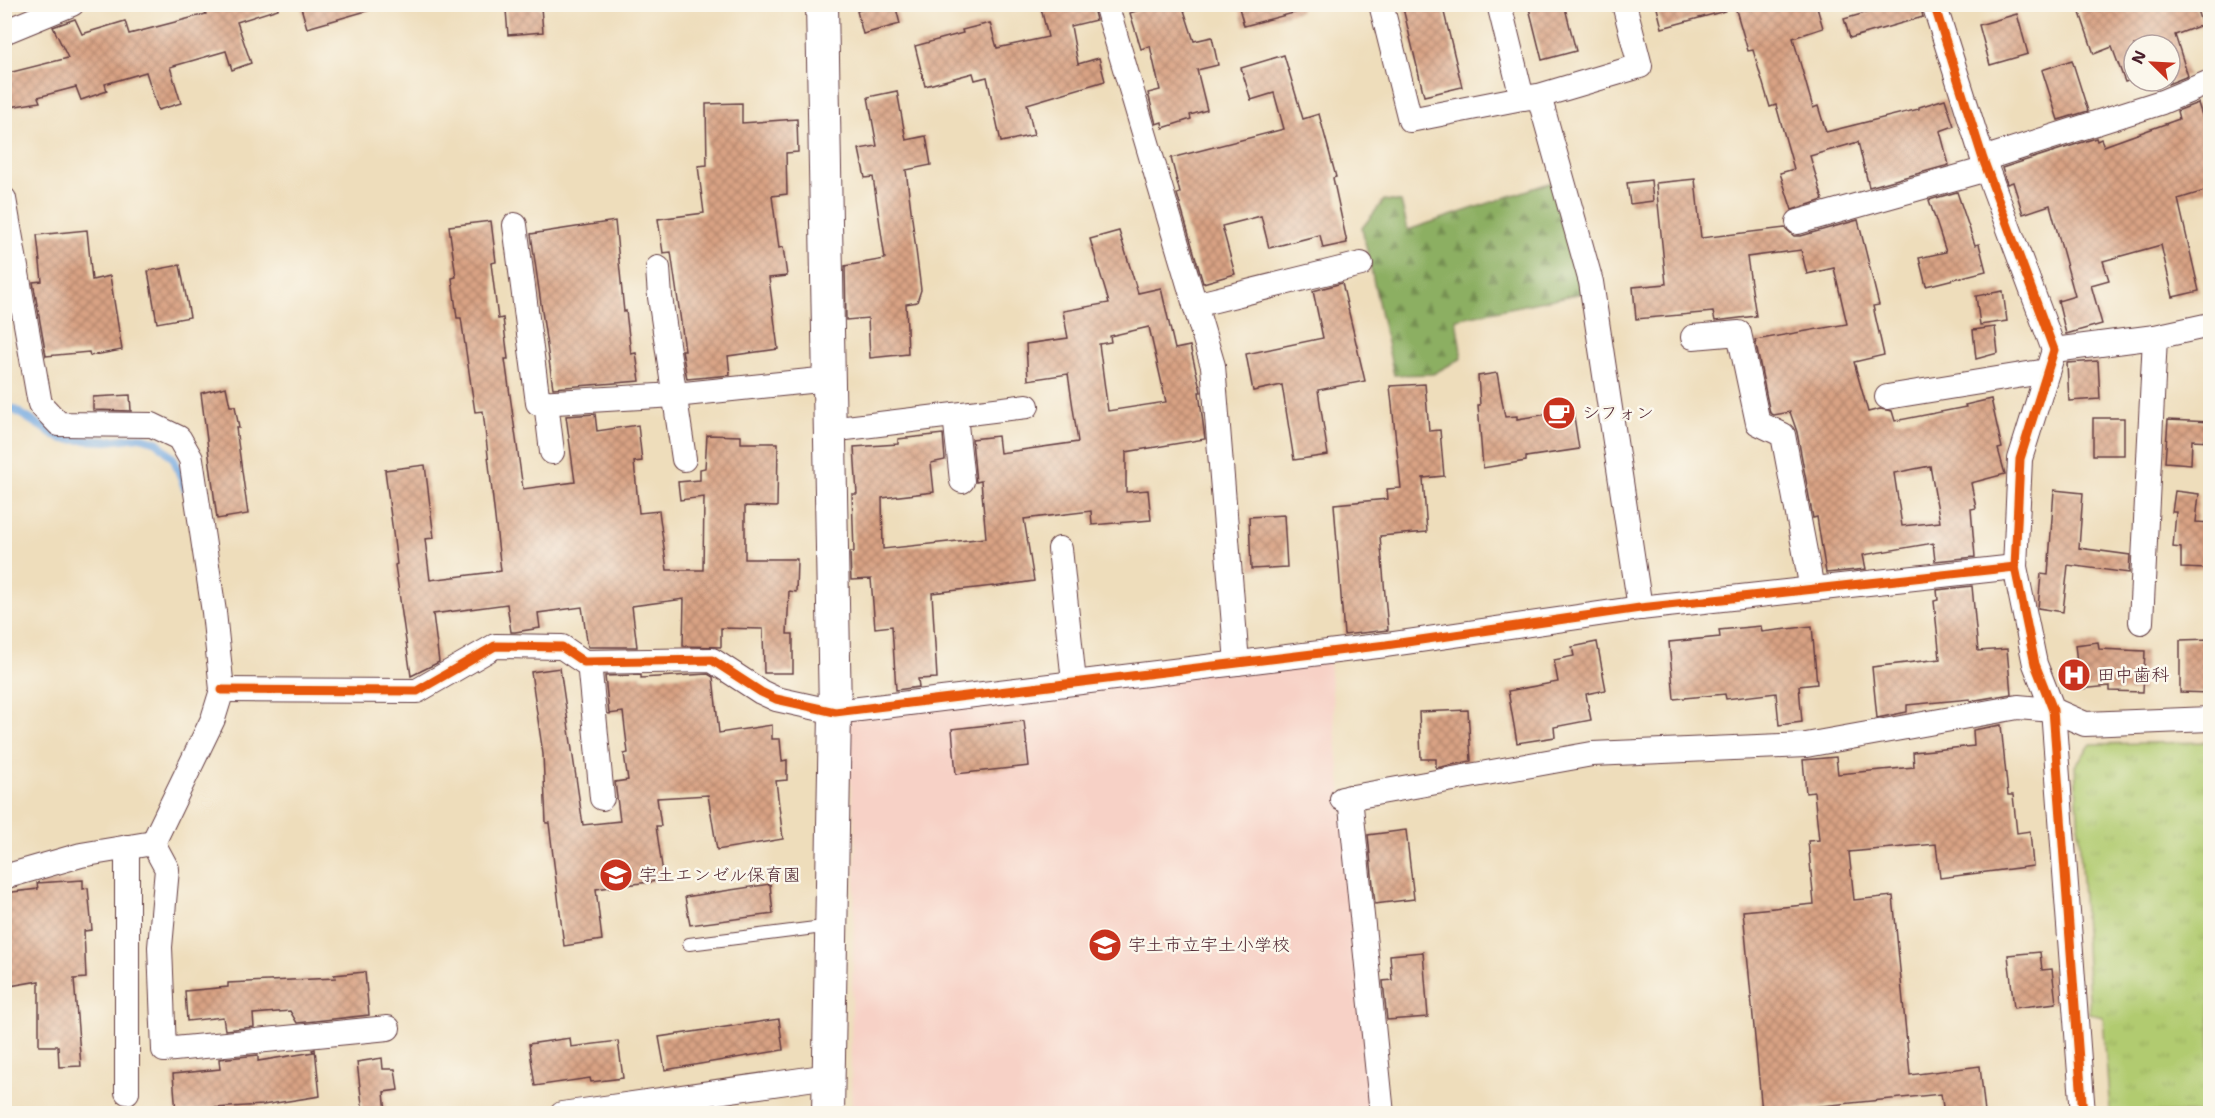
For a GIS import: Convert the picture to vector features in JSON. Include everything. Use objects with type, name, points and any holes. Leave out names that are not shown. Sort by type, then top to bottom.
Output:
[{"type":"street","points":[[4,32],[72,4]]},
{"type":"street","points":[[822,4],[835,712],[828,1113]]},
{"type":"street","points":[[1106,4],[1213,366],[1237,663]]},
{"type":"street","points":[[1381,4],[1410,120],[1530,97],[1640,66],[1624,4]]},
{"type":"street","points":[[1499,4],[1591,282],[1640,608]]},
{"type":"street","points":[[1934,4],[2051,360],[2020,459],[2015,567],[2035,664],[2053,710],[2084,1113]]},
{"type":"street","points":[[1798,222],[1985,164],[2162,102],[2211,82]]},
{"type":"street","points":[[4,199],[40,404],[59,424],[152,424],[178,438],[191,459],[222,690],[213,719],[153,843]]},
{"type":"street","points":[[515,225],[538,402],[675,395],[829,379]]},
{"type":"street","points":[[1195,305],[1361,264]]},
{"type":"street","points":[[658,268],[660,297],[684,459]]},
{"type":"street","points":[[1887,397],[2211,325]]},
{"type":"street","points":[[1693,337],[1739,333],[1758,423],[1783,435],[1812,589]]},
{"type":"street","points":[[2141,622],[2155,337]]},
{"type":"street","points":[[546,402],[552,452]]},
{"type":"street","points":[[830,430],[1026,406]]},
{"type":"street","points":[[955,415],[962,481]]},
{"type":"street","points":[[1060,549],[1074,682]]},
{"type":"street","points":[[222,690],[417,691],[495,646],[562,647],[584,662],[712,660],[761,692],[776,699],[835,712],[1386,645],[1640,608],[2015,567]]},
{"type":"street","points":[[589,662],[602,798]]},
{"type":"street","points":[[1382,1113],[1346,798],[1592,754],[1806,746],[2018,707],[2053,710],[2085,724],[2211,719]]},
{"type":"street","points":[[4,877],[81,855],[153,843]]},
{"type":"street","points":[[153,843],[167,869],[160,947],[164,1050],[388,1028]]},
{"type":"street","points":[[127,847],[128,1092]]},
{"type":"street","points":[[562,1113],[829,1076]]},
{"type":"lane","points":[[689,944],[831,926]]},
{"type":"shaded area","name":"宇土市立宇土小学校","points":[[1328,652],[1372,1113],[852,1113],[851,1047],[856,842],[848,754],[835,712]]},
{"type":"green space","points":[[1555,181],[1583,293],[1456,319],[1462,358],[1433,374],[1394,375],[1362,228],[1384,200],[1401,202],[1408,230]]},
{"type":"green space","points":[[2210,742],[2210,1113],[2110,1113],[2103,1017],[2090,1014],[2075,766],[2091,744]]},
{"type":"building","points":[[203,4],[278,4],[278,9],[237,22],[251,63],[232,70],[226,51],[170,67],[181,103],[158,110],[146,72],[105,84],[107,91],[81,100],[76,87],[38,97],[40,102],[4,108],[4,74],[68,58],[53,27],[75,19],[82,34],[125,21],[129,34],[206,14]]},
{"type":"building","points":[[300,4],[370,4],[370,10],[307,28]]},
{"type":"building","points":[[881,4],[895,4],[900,24],[863,34],[857,11]]},
{"type":"building","points":[[1040,4],[1092,4],[1096,20],[1071,26],[1078,64],[1099,58],[1105,81],[1027,104],[1034,135],[1001,142],[987,77],[975,80],[973,73],[925,86],[915,46],[990,23],[997,48],[1048,37]]},
{"type":"building","points":[[1157,4],[1182,4],[1194,41],[1212,37],[1218,65],[1197,70],[1207,110],[1190,115],[1191,119],[1163,128],[1162,122],[1156,124],[1148,93],[1160,90],[1150,46],[1141,49],[1130,13]]},
{"type":"building","points":[[1238,4],[1300,4],[1301,11],[1244,26]]},
{"type":"building","points":[[1402,4],[1442,4],[1462,87],[1424,96]]},
{"type":"building","points":[[1528,4],[1564,4],[1576,51],[1542,60]]},
{"type":"building","points":[[1656,4],[1724,4],[1725,11],[1662,28]]},
{"type":"building","points":[[1755,4],[1816,4],[1823,28],[1793,38],[1813,108],[1818,106],[1826,132],[1919,109],[1919,107],[1945,99],[1954,126],[1940,131],[1949,165],[1869,187],[1858,142],[1810,156],[1823,200],[1792,210],[1780,173],[1794,169],[1776,105],[1770,107],[1753,50],[1748,51],[1736,10]]},
{"type":"building","points":[[1897,4],[1920,4],[1923,17],[1850,38],[1844,19]]},
{"type":"building","points":[[2077,4],[2195,4],[2202,25],[2180,33],[2122,33],[2122,74],[2112,47],[2094,54]]},
{"type":"building","points":[[541,7],[543,32],[508,35],[506,10]]},
{"type":"building","points":[[2017,14],[2028,54],[1990,65],[1979,25]]},
{"type":"building","points":[[1284,55],[1303,119],[1319,114],[1336,177],[1333,178],[1347,243],[1323,248],[1320,235],[1269,248],[1261,216],[1222,226],[1235,274],[1203,283],[1177,194],[1180,193],[1171,158],[1284,129],[1274,93],[1251,100],[1241,68]]},
{"type":"building","points":[[2182,57],[2188,76],[2182,78]]},
{"type":"building","points":[[2072,60],[2088,111],[2058,120],[2042,70]]},
{"type":"building","points":[[897,91],[906,140],[926,136],[931,165],[906,170],[921,290],[917,302],[906,304],[908,354],[870,358],[868,318],[846,320],[845,266],[885,259],[873,177],[865,178],[859,149],[877,146],[868,97]]},
{"type":"building","points":[[742,103],[742,123],[797,119],[798,152],[786,153],[787,194],[772,196],[779,248],[783,247],[787,276],[769,278],[778,349],[728,356],[730,375],[687,379],[671,252],[663,253],[658,219],[704,213],[698,166],[707,165],[706,104]]},
{"type":"building","points":[[2198,103],[2211,144],[2211,189],[2178,199],[2199,291],[2173,297],[2161,245],[2103,261],[2109,280],[2091,285],[2102,324],[2066,334],[2058,301],[2075,296],[2050,205],[2023,214],[2013,182],[2007,184],[2002,168],[2096,138],[2097,141],[2101,139],[2104,146],[2179,119],[2177,111]]},
{"type":"building","points":[[1695,179],[1701,238],[1785,228],[1794,236],[1801,236],[1858,220],[1879,305],[1873,306],[1884,355],[1854,362],[1868,412],[1880,409],[1892,411],[1895,421],[1966,407],[1965,405],[1991,399],[2002,448],[1998,449],[2005,474],[1971,483],[1976,508],[1971,509],[1975,557],[1935,561],[1933,543],[1863,555],[1866,569],[1826,573],[1817,517],[1813,518],[1797,432],[1790,412],[1774,415],[1770,413],[1755,340],[1847,324],[1834,268],[1807,274],[1801,250],[1747,257],[1756,316],[1715,321],[1713,312],[1636,319],[1633,287],[1666,284],[1656,183]],"holes":[[[1930,466],[1940,522],[1902,526],[1894,473]]]},
{"type":"building","points":[[1651,180],[1653,201],[1630,204],[1627,183]]},
{"type":"building","points":[[1957,192],[1975,245],[1979,244],[1986,271],[1926,286],[1919,258],[1946,252],[1929,200]]},
{"type":"building","points":[[491,221],[496,262],[491,263],[498,319],[503,318],[508,359],[505,359],[523,489],[575,482],[566,416],[595,414],[597,431],[638,425],[642,461],[634,462],[639,513],[659,511],[667,570],[703,570],[704,497],[680,500],[678,482],[700,480],[700,469],[705,468],[707,435],[741,436],[741,443],[778,443],[777,507],[745,506],[745,559],[797,559],[796,592],[789,591],[787,634],[793,634],[793,673],[764,673],[763,629],[721,628],[721,647],[683,646],[684,599],[632,606],[637,647],[588,647],[582,607],[538,613],[540,628],[515,632],[511,632],[507,604],[433,614],[439,662],[411,676],[395,565],[397,564],[385,470],[425,465],[434,538],[425,539],[430,580],[501,571],[483,411],[475,412],[461,318],[457,318],[452,278],[456,277],[449,226]]},
{"type":"building","points":[[615,221],[624,312],[626,311],[631,354],[636,353],[640,381],[553,388],[531,234]]},
{"type":"building","points":[[87,230],[92,280],[110,276],[122,350],[90,356],[89,352],[46,356],[33,282],[42,281],[37,235]]},
{"type":"building","points":[[1119,231],[1138,293],[1161,288],[1175,349],[1190,346],[1201,392],[1199,392],[1205,439],[1126,452],[1126,492],[1148,490],[1151,520],[1092,525],[1091,511],[1024,519],[1034,581],[932,593],[937,678],[918,679],[919,687],[896,690],[892,626],[875,628],[871,579],[851,580],[850,552],[854,552],[852,494],[857,494],[854,447],[898,444],[898,439],[943,434],[945,460],[931,463],[934,492],[882,498],[883,549],[986,538],[981,481],[976,482],[972,439],[998,436],[1000,453],[1078,442],[1068,374],[1028,380],[1026,344],[1068,338],[1063,311],[1109,303],[1090,239]],"holes":[[[1149,327],[1166,402],[1108,411],[1099,344],[1111,342],[1110,336]]]},
{"type":"building","points":[[180,265],[190,317],[157,323],[148,271]]},
{"type":"building","points":[[1342,283],[1365,381],[1318,390],[1328,455],[1294,460],[1282,385],[1253,391],[1246,354],[1323,338],[1313,291]]},
{"type":"building","points":[[2003,291],[2007,321],[1980,325],[1976,296]]},
{"type":"building","points":[[1995,327],[1998,353],[1976,359],[1973,330]]},
{"type":"building","points":[[2098,361],[2100,399],[2069,401],[2067,363]]},
{"type":"building","points":[[1497,373],[1505,417],[1517,416],[1517,419],[1573,410],[1579,449],[1526,457],[1526,461],[1483,468],[1478,376]]},
{"type":"building","points":[[1425,384],[1429,431],[1440,430],[1444,476],[1423,478],[1427,532],[1380,536],[1388,630],[1344,635],[1334,504],[1388,499],[1387,489],[1401,488],[1390,386]]},
{"type":"building","points":[[226,387],[230,406],[235,406],[239,428],[236,428],[248,514],[217,519],[201,393]]},
{"type":"building","points":[[130,395],[131,411],[93,410],[93,397]]},
{"type":"building","points":[[2093,418],[2124,418],[2124,455],[2093,455]]},
{"type":"building","points":[[2168,420],[2211,422],[2211,441],[2192,440],[2191,464],[2165,462]]},
{"type":"building","points":[[2054,490],[2083,493],[2079,548],[2130,555],[2129,573],[2068,565],[2063,612],[2038,608],[2041,574],[2048,575]]},
{"type":"building","points":[[2175,491],[2199,494],[2196,522],[2211,523],[2208,569],[2181,568],[2181,548],[2173,547],[2176,512],[2172,512]]},
{"type":"building","points":[[1284,515],[1287,567],[1251,569],[1249,517]]},
{"type":"building","points":[[1972,586],[1978,651],[2007,649],[2011,694],[1970,701],[1970,699],[1907,705],[1907,712],[1877,718],[1872,667],[1940,659],[1934,601],[1938,600],[1937,590]]},
{"type":"building","points":[[1761,626],[1762,632],[1812,626],[1817,684],[1799,686],[1802,722],[1779,725],[1776,693],[1726,699],[1725,694],[1674,699],[1669,642],[1720,637],[1719,630]]},
{"type":"building","points":[[2211,639],[2210,693],[2180,692],[2180,640]]},
{"type":"building","points":[[1597,642],[1606,690],[1586,694],[1591,720],[1554,727],[1555,737],[1517,743],[1508,691],[1558,682],[1554,660],[1574,656],[1572,647]]},
{"type":"building","points":[[2098,642],[2099,649],[2145,651],[2143,692],[2110,691],[2110,686],[2080,689],[2075,645]]},
{"type":"building","points":[[560,668],[583,825],[620,821],[615,782],[628,780],[624,754],[628,753],[623,712],[609,714],[605,676],[641,675],[641,678],[708,674],[713,677],[719,733],[772,725],[772,739],[780,739],[782,761],[787,760],[787,780],[776,781],[783,839],[717,850],[708,795],[657,798],[661,826],[656,826],[664,880],[596,889],[602,940],[564,946],[549,823],[546,823],[543,754],[531,672]]},
{"type":"building","points":[[1468,710],[1471,761],[1436,768],[1436,759],[1421,759],[1419,712]]},
{"type":"building","points":[[1024,721],[1029,766],[956,774],[952,729]]},
{"type":"building","points":[[2001,725],[2008,795],[2013,795],[2017,833],[2030,831],[2033,866],[1940,878],[1936,844],[1849,852],[1854,900],[1893,896],[1910,1075],[1980,1066],[1985,1113],[1944,1113],[1941,1094],[1762,1112],[1743,911],[1814,904],[1808,841],[1819,840],[1814,792],[1806,793],[1803,760],[1836,757],[1838,774],[1914,767],[1913,752],[1974,746],[1973,730]]},
{"type":"building","points":[[1406,830],[1414,899],[1375,904],[1368,835]]},
{"type":"building","points":[[83,880],[83,889],[88,888],[92,930],[84,931],[86,978],[74,979],[81,1066],[59,1067],[58,1046],[39,1046],[39,981],[4,987],[4,893],[38,889],[37,883]]},
{"type":"building","points":[[770,884],[773,914],[690,925],[685,897]]},
{"type":"building","points":[[1423,952],[1428,1017],[1387,1020],[1383,981],[1392,980],[1390,955]]},
{"type":"building","points":[[2040,952],[2042,970],[2052,969],[2056,1003],[2014,1008],[2008,955]]},
{"type":"building","points":[[365,972],[369,1015],[297,1023],[290,1011],[253,1014],[254,1027],[225,1030],[223,1017],[187,1021],[185,991],[228,987],[228,983],[335,978],[334,975]]},
{"type":"building","points":[[779,1019],[783,1050],[665,1070],[659,1037]]},
{"type":"building","points":[[570,1038],[571,1047],[618,1041],[623,1078],[591,1082],[590,1078],[535,1086],[529,1044]]},
{"type":"building","points":[[315,1049],[320,1096],[263,1105],[176,1113],[173,1074],[220,1069],[219,1059],[258,1055],[258,1061],[314,1052],[312,1050]]},
{"type":"building","points":[[382,1058],[383,1069],[395,1069],[398,1090],[384,1092],[386,1113],[363,1113],[357,1062]]},
{"type":"waterway","points":[[4,407],[13,409],[61,439],[107,441],[140,437],[157,442],[174,459],[185,488]]},
{"type":"cycle path","points":[[1934,4],[1983,159],[2054,350],[2020,459],[2015,567],[2035,664],[2053,710],[2083,1114]]},
{"type":"cycle path","points":[[222,690],[417,691],[495,646],[562,647],[584,662],[712,660],[761,692],[776,699],[835,712],[1386,645],[1640,608],[2015,567]]},
{"type":"place","name":"シフォン","points":[[1559,413]]},
{"type":"place","name":"田中歯科","points":[[2074,675]]},
{"type":"place","name":"宇土エンゼル保育園","points":[[616,875]]},
{"type":"place","name":"宇土市立宇土小学校","points":[[1105,945]]}]
